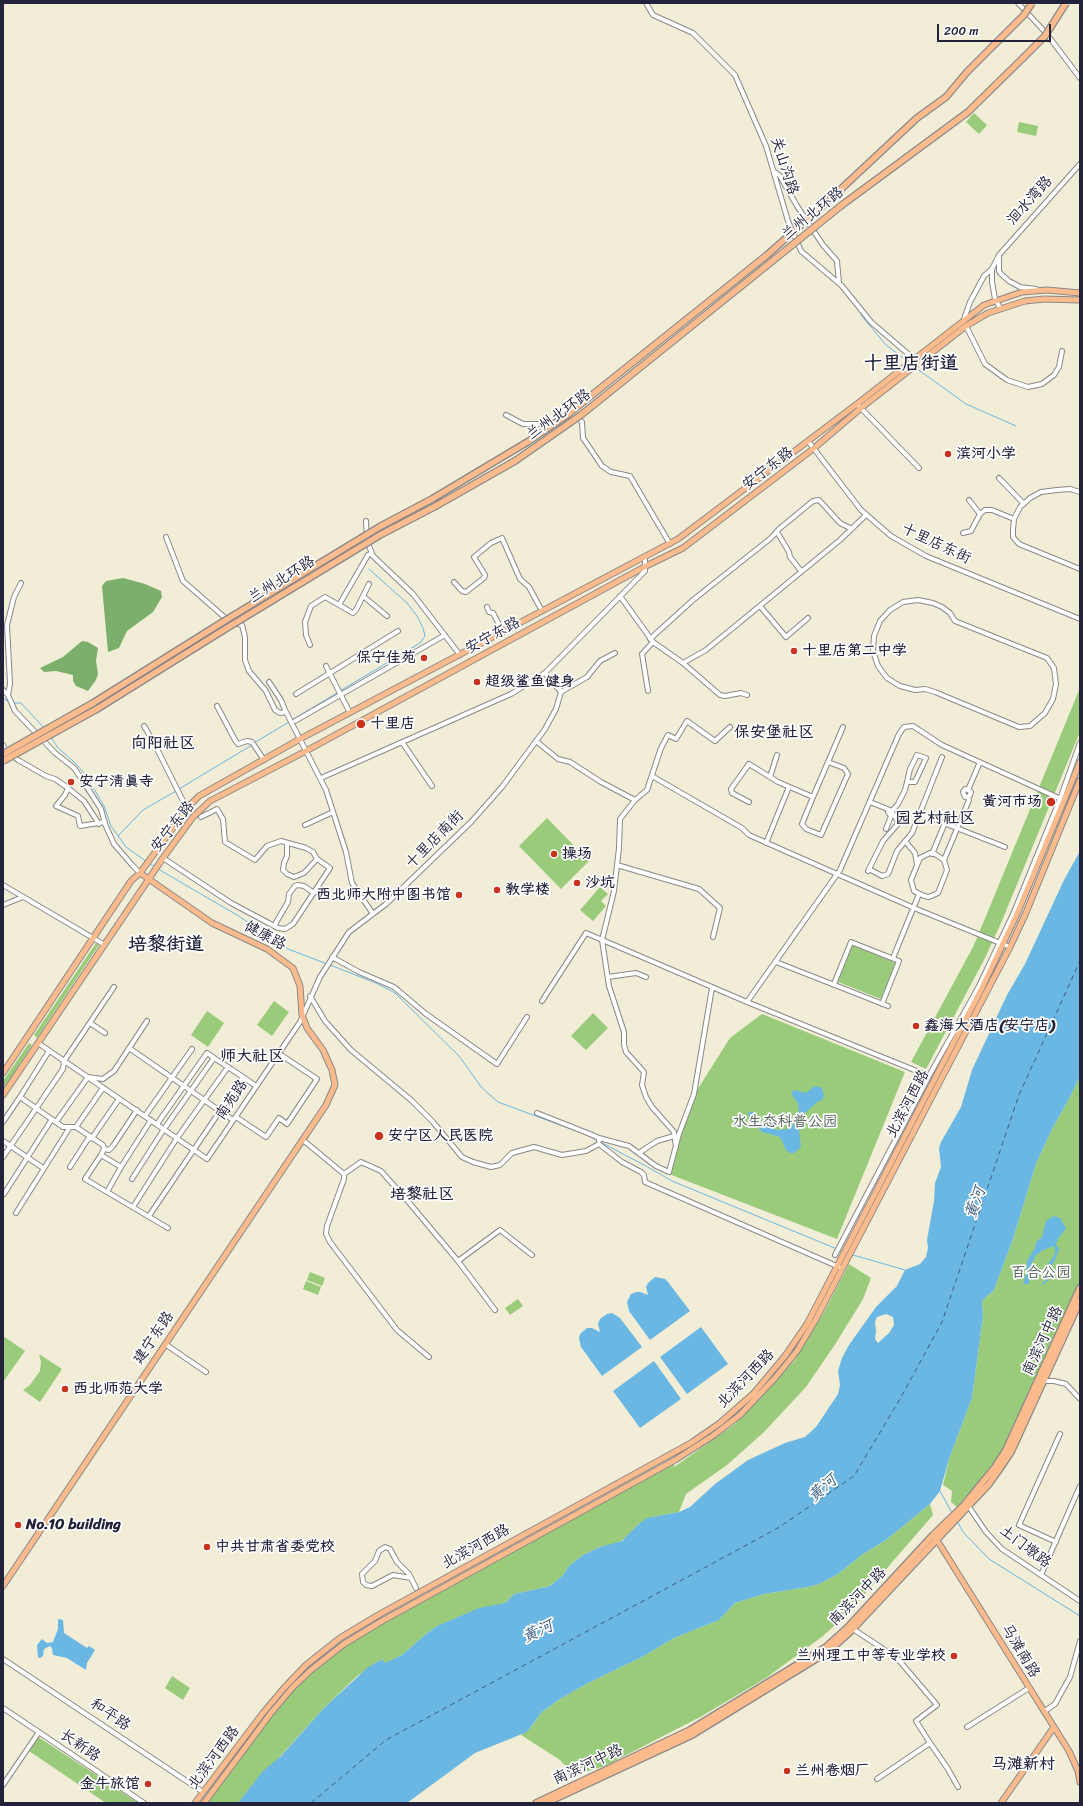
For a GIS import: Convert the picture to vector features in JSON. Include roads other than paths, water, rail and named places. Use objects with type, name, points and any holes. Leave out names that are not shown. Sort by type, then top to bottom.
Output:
[{"type":"highway","name":"兰州北环路","points":[[3,761],[31,747],[221,623],[380,526],[432,499],[510,453],[567,415],[767,255],[826,203],[917,118],[946,97],[967,72],[1024,15],[1032,3]]},
{"type":"highway","name":"兰州北环路","points":[[3,754],[95,706],[380,535],[434,507],[515,461],[581,415],[773,263],[842,206],[968,112],[1045,36],[1066,3]]},
{"type":"highway","name":"南滨河中路","points":[[546,1803],[692,1735],[829,1651],[853,1629],[967,1504],[1006,1450],[1080,1288]]},
{"type":"highway","name":"南滨河中路","points":[[967,1504],[989,1484],[1011,1452],[1080,1301]]},
{"type":"highway","name":"南滨河中路","points":[[536,1803],[690,1730],[826,1647],[847,1628],[935,1538]]},
{"type":"main road","name":"安宁东路","points":[[3,1095],[163,858],[193,817],[210,801],[306,751],[646,566],[683,548],[813,449],[859,406],[911,361],[984,304],[995,299],[1022,292],[1038,290],[1080,293]]},
{"type":"main road","name":"安宁东路","points":[[3,1073],[130,881],[140,873],[187,809],[199,796],[300,739],[670,544],[808,441],[915,367],[966,326],[1000,308],[1025,301],[1044,298],[1080,300]]},
{"type":"main road","name":"北滨河西路","points":[[195,1803],[263,1713],[284,1688],[306,1665],[340,1638],[380,1614],[691,1443],[720,1423],[753,1394],[785,1356],[807,1324],[981,990],[1000,943],[1017,914],[1062,800],[1080,762]]},
{"type":"main road","name":"北滨河西路","points":[[204,1803],[271,1713],[293,1688],[310,1670],[344,1644],[382,1621],[675,1460],[714,1436],[740,1414],[775,1378],[797,1351],[816,1319],[1002,963],[1025,915],[1080,780]]},
{"type":"main road","name":"健康路","points":[[140,873],[212,923],[267,948],[288,962],[293,968],[300,986],[302,1015],[307,1028],[324,1050],[335,1078],[333,1093],[326,1105]]},
{"type":"main road","points":[[1000,943],[1003,948],[1002,963]]},
{"type":"main road","name":"建宁东路","points":[[3,1586],[326,1105]]},
{"type":"main road","name":"马滩南路","points":[[935,1538],[1069,1751],[1078,1771],[1080,1782]]},
{"type":"main road","points":[[1001,1803],[1054,1726]]},
{"type":"street","name":"关山沟路","points":[[646,3],[653,15],[693,33],[735,75],[766,146],[788,221],[802,251],[839,283],[871,322],[911,361]]},
{"type":"street","points":[[1018,3],[1046,33],[1080,78]]},
{"type":"street","name":"洄水湾路","points":[[964,319],[970,302],[984,276],[992,269],[999,255],[1080,164]]},
{"type":"street","points":[[774,170],[780,176],[796,206],[823,245],[837,261],[839,283]]},
{"type":"street","points":[[999,255],[998,271],[1001,274],[1009,281],[1020,287],[1038,290]]},
{"type":"street","points":[[992,269],[992,282],[995,299],[1000,308]]},
{"type":"street","points":[[966,326],[985,364],[1007,380],[1028,387],[1042,384],[1054,374],[1059,367],[1062,351]]},
{"type":"street","points":[[859,406],[919,468]]},
{"type":"street","points":[[506,415],[523,424],[544,424],[579,419],[582,422],[583,438],[602,466],[611,472],[630,476],[670,544]]},
{"type":"street","name":"十里店东街","points":[[808,441],[866,515],[890,536],[919,552],[1080,619]]},
{"type":"street","points":[[999,478],[1024,504]]},
{"type":"street","points":[[1080,492],[1070,489],[1041,492],[1030,498],[1014,519],[1014,537],[1019,544],[1080,569]]},
{"type":"street","points":[[648,691],[642,654],[651,640],[693,600],[772,538],[813,500],[817,499],[823,503],[840,522],[852,529]]},
{"type":"street","points":[[969,500],[980,514]]},
{"type":"street","points":[[963,534],[970,531],[980,514],[986,510],[992,510],[1014,519]]},
{"type":"street","points":[[684,664],[706,650],[802,572],[866,515]]},
{"type":"street","points":[[366,521],[367,541],[372,553],[413,594],[460,655]]},
{"type":"street","points":[[777,532],[789,552],[790,557],[802,572]]},
{"type":"street","points":[[166,537],[183,581],[230,622],[242,626],[245,636],[245,660],[249,671],[266,691],[275,710],[280,713],[286,712]]},
{"type":"street","points":[[454,582],[462,591],[466,592],[484,578],[484,575],[474,557],[491,543],[502,538],[520,579],[529,588],[542,611]]},
{"type":"street","points":[[339,604],[368,555],[372,553]]},
{"type":"street","points":[[321,778],[511,694],[545,673],[644,571],[646,566],[645,557]]},
{"type":"street","points":[[8,695],[10,684],[7,625],[14,597],[21,583]]},
{"type":"street","points":[[310,645],[306,635],[305,622],[311,606],[325,597],[353,612],[356,610],[369,584]]},
{"type":"street","points":[[363,596],[387,616]]},
{"type":"street","points":[[620,596],[651,640],[684,664],[720,695],[725,696],[741,693],[747,695]]},
{"type":"street","points":[[918,600],[933,603],[950,613],[955,621],[1047,658],[1054,668],[1056,684],[1053,700],[1045,713],[1030,726],[1022,728],[1015,725],[935,692],[925,689],[915,690],[900,686],[887,678],[878,666],[873,651],[874,636],[880,621],[890,610],[903,602],[918,600]]},
{"type":"street","points":[[760,606],[786,637],[808,618]]},
{"type":"street","points":[[487,607],[489,612],[493,613],[503,632]]},
{"type":"street","points":[[296,694],[398,632]]},
{"type":"street","points":[[293,721],[340,692],[445,635]]},
{"type":"street","points":[[545,673],[561,692],[587,677],[600,661],[615,653]]},
{"type":"street","points":[[326,666],[350,713]]},
{"type":"street","points":[[269,682],[281,700],[286,712],[293,721],[300,739],[321,778],[346,852],[352,883],[373,914]]},
{"type":"street","points":[[3,690],[8,695],[12,706],[55,753],[74,768],[101,809],[114,844],[132,866],[140,873]]},
{"type":"street","name":"十里店南街","points":[[302,1015],[325,968],[353,927],[373,914],[401,891],[471,822],[502,787],[536,741],[556,709],[561,692]]},
{"type":"street","points":[[217,706],[238,744],[247,740],[254,744],[264,760]]},
{"type":"street","points":[[676,1147],[674,1132],[666,1121],[652,1107],[646,1097],[642,1085],[644,1072],[626,1052],[624,1045],[624,1032],[608,977],[602,940],[614,891],[620,819],[634,800],[647,790],[661,748],[668,735],[676,739],[688,721],[715,741],[730,726]]},
{"type":"street","points":[[144,726],[187,809]]},
{"type":"street","points":[[747,1002],[838,874],[902,729],[907,726],[913,726],[942,745],[1062,800],[1080,743]]},
{"type":"street","points":[[828,762],[844,768],[848,774],[821,835],[806,829],[802,824],[813,797],[828,762],[843,727]]},
{"type":"street","points":[[536,741],[558,759],[570,762],[601,782],[634,800]]},
{"type":"street","points":[[402,742],[432,786]]},
{"type":"street","points":[[3,745],[6,751],[18,760],[46,776],[55,779],[84,801],[99,824]]},
{"type":"street","points":[[770,777],[776,755]]},
{"type":"street","points":[[889,811],[898,804],[917,755],[926,758],[915,782],[907,782]]},
{"type":"street","points":[[870,802],[889,811],[898,821],[897,825],[883,841],[868,870],[882,876],[888,874],[897,851],[912,833],[921,814],[942,758]]},
{"type":"street","points":[[944,860],[969,800],[968,797],[971,794],[968,790],[980,762]]},
{"type":"street","points":[[749,802],[732,793],[731,789],[749,764],[789,787],[813,797]]},
{"type":"street","points":[[652,776],[742,828],[749,835],[914,908],[1010,947]]},
{"type":"street","points":[[766,843],[789,787]]},
{"type":"street","points":[[68,788],[65,795],[56,806],[78,816],[80,826],[105,822]]},
{"type":"street","points":[[968,790],[965,789],[962,793],[965,797],[968,797]]},
{"type":"street","points":[[163,858],[232,903],[274,926],[285,929],[293,924],[330,868],[317,859],[313,852],[306,848],[281,841],[267,846],[255,860],[225,842],[223,819],[217,808],[201,817]]},
{"type":"street","points":[[886,829],[891,816],[889,811]]},
{"type":"street","points":[[305,825],[333,812]]},
{"type":"street","points":[[921,814],[1005,848]]},
{"type":"street","points":[[932,854],[945,823]]},
{"type":"street","points":[[906,841],[915,853],[917,865]]},
{"type":"street","points":[[287,843],[287,856],[283,870],[294,877],[296,886]]},
{"type":"street","points":[[932,854],[940,856],[944,860],[947,870],[938,893],[930,897],[918,894],[912,886],[911,880],[920,858],[925,855],[932,854]]},
{"type":"street","points":[[294,877],[304,874],[317,859]]},
{"type":"street","points":[[617,865],[699,890],[720,908],[713,937]]},
{"type":"street","points":[[3,885],[105,945]]},
{"type":"street","points":[[274,926],[288,902],[289,894],[296,886],[304,886],[314,893]]},
{"type":"street","points":[[893,958],[914,908],[918,894]]},
{"type":"street","points":[[3,905],[23,897]]},
{"type":"street","points":[[542,1001],[586,933],[712,988],[928,1076]]},
{"type":"street","points":[[834,984],[851,942],[893,958],[899,961],[882,1004]]},
{"type":"street","points":[[835,1254],[928,1076],[978,988],[1000,943]]},
{"type":"street","points":[[332,957],[358,972],[394,987],[426,1014],[497,1064],[527,1017]]},
{"type":"street","points":[[776,962],[888,1006]]},
{"type":"street","points":[[608,977],[636,973],[646,977]]},
{"type":"street","points":[[3,1157],[63,1069],[64,1061],[114,988]]},
{"type":"street","points":[[310,996],[325,1021],[351,1050],[411,1100],[433,1122],[462,1157],[491,1167],[500,1165],[512,1153],[534,1147],[562,1155],[586,1151],[598,1141],[629,1146],[656,1166],[669,1172],[694,1094],[712,988]]},
{"type":"street","name":"南苑路","points":[[193,1149],[207,1159],[300,1022],[302,1015]]},
{"type":"street","points":[[88,1077],[103,1079],[114,1071],[147,1021]]},
{"type":"street","points":[[90,1023],[105,1033]]},
{"type":"street","points":[[38,1043],[193,1149]]},
{"type":"street","points":[[129,1048],[219,1111],[266,1137],[279,1118],[287,1124],[317,1079],[278,1053]]},
{"type":"street","points":[[145,1116],[192,1049]]},
{"type":"street","points":[[3,1122],[49,1051]]},
{"type":"street","points":[[157,1124],[207,1053],[256,1086]]},
{"type":"street","points":[[132,1179],[164,1129],[214,1058]]},
{"type":"street","points":[[133,1207],[177,1138],[228,1067]]},
{"type":"street","points":[[56,1122],[88,1077]]},
{"type":"street","points":[[149,1216],[243,1077]]},
{"type":"street","points":[[76,1127],[103,1088]]},
{"type":"street","points":[[20,1097],[63,1127],[76,1127],[103,1145],[104,1149]]},
{"type":"street","points":[[70,1167],[88,1140],[92,1138],[120,1099]]},
{"type":"street","points":[[104,1149],[108,1150],[113,1146],[137,1110]]},
{"type":"street","points":[[537,1112],[598,1141],[622,1162],[641,1172],[644,1175],[644,1182],[842,1269]]},
{"type":"street","points":[[4,1194],[52,1119]]},
{"type":"street","points":[[107,1192],[151,1120]]},
{"type":"street","points":[[16,1213],[70,1127]]},
{"type":"street","points":[[639,1153],[657,1141],[674,1136]]},
{"type":"street","points":[[303,1140],[344,1174]]},
{"type":"street","points":[[3,1141],[43,1168]]},
{"type":"street","points":[[104,1149],[85,1179],[168,1228]]},
{"type":"street","points":[[101,1154],[121,1167]]},
{"type":"street","points":[[429,1357],[397,1330],[330,1242],[326,1234],[327,1226],[344,1179],[344,1174],[360,1162],[381,1171],[458,1261],[495,1310]]},
{"type":"street","points":[[458,1261],[500,1230],[532,1255]]},
{"type":"street","points":[[165,1344],[206,1372]]},
{"type":"street","points":[[1043,1381],[1054,1381],[1066,1384],[1080,1399]]},
{"type":"street","points":[[1056,1542],[1019,1525],[1060,1434]]},
{"type":"street","points":[[1041,1575],[1080,1486]]},
{"type":"street","name":"土门墩路","points":[[967,1504],[986,1532],[1002,1549],[1080,1601]]},
{"type":"street","points":[[411,1578],[393,1575],[372,1586],[366,1585],[362,1582],[362,1574],[375,1560],[379,1551],[385,1547],[390,1549],[397,1562],[409,1574],[411,1578],[416,1588]]},
{"type":"street","points":[[853,1629],[897,1658],[937,1705],[916,1721],[948,1769],[958,1787]]},
{"type":"street","points":[[1045,1711],[1055,1704],[1070,1677],[1080,1641]]},
{"type":"street","name":"和平路","points":[[3,1659],[203,1792]]},
{"type":"street","points":[[967,1727],[1029,1688]]},
{"type":"street","name":"长新路","points":[[3,1708],[144,1803]]},
{"type":"street","points":[[3,1785],[39,1732]]},
{"type":"street","points":[[876,1778],[930,1743]]},
{"type":"water","name":"黄河","points":[[1080,851],[1080,1076],[1052,1129],[1036,1164],[1013,1239],[994,1290],[982,1301],[983,1316],[972,1398],[949,1459],[940,1491],[930,1504],[886,1540],[863,1554],[838,1574],[819,1584],[764,1594],[735,1603],[719,1620],[674,1638],[642,1657],[588,1683],[560,1699],[542,1712],[527,1732],[475,1753],[407,1803],[238,1803],[263,1771],[281,1756],[324,1708],[367,1668],[382,1659],[385,1663],[402,1655],[437,1626],[479,1608],[505,1603],[514,1594],[550,1586],[563,1575],[569,1566],[583,1555],[600,1547],[622,1541],[647,1518],[679,1512],[690,1507],[715,1484],[748,1460],[785,1443],[805,1437],[816,1427],[838,1394],[840,1385],[838,1371],[842,1358],[849,1345],[876,1307],[897,1286],[905,1270],[920,1264],[926,1257],[935,1183],[941,1167],[939,1148],[941,1142],[961,1107],[972,1070],[1007,995],[1025,964],[1064,880]],"holes":[[[886,1314],[893,1317],[894,1325],[889,1333],[878,1343],[875,1339],[875,1322],[877,1317]]]},
{"type":"water","points":[[815,1086],[822,1088],[824,1096],[822,1100],[817,1102],[804,1114],[799,1129],[801,1147],[794,1153],[790,1153],[786,1150],[780,1137],[762,1132],[748,1115],[749,1112],[754,1112],[761,1123],[769,1127],[778,1130],[788,1129],[796,1122],[799,1112],[798,1103],[792,1095],[792,1092],[794,1090],[806,1093]]},
{"type":"water","points":[[1054,1216],[1060,1218],[1066,1228],[1056,1244],[1059,1249],[1050,1268],[1050,1278],[1043,1285],[1042,1283],[1048,1278],[1047,1266],[1055,1254],[1054,1246],[1043,1250],[1036,1255],[1031,1265],[1029,1284],[1023,1284],[1026,1274],[1027,1261],[1035,1248],[1036,1242],[1042,1237],[1046,1221]]},
{"type":"water","points":[[655,1277],[665,1279],[690,1311],[650,1340],[629,1311],[627,1302],[631,1294],[636,1292],[648,1295],[646,1287]]},
{"type":"water","points":[[612,1313],[620,1318],[642,1347],[602,1376],[581,1347],[579,1338],[580,1334],[587,1328],[592,1328],[600,1332],[598,1324],[600,1319],[607,1314]]},
{"type":"water","points":[[701,1327],[728,1364],[687,1394],[660,1357]]},
{"type":"water","points":[[654,1361],[681,1399],[640,1428],[613,1391]]},
{"type":"water","points":[[58,1619],[63,1620],[64,1633],[87,1648],[89,1646],[95,1650],[87,1663],[86,1670],[67,1658],[53,1655],[52,1648],[50,1646],[44,1649],[43,1656],[40,1658],[38,1657],[37,1645],[42,1639],[47,1643],[53,1642],[58,1629]]},
{"type":"waterway","points":[[861,315],[885,344],[908,362]]},
{"type":"waterway","points":[[916,368],[966,404],[1016,426]]},
{"type":"waterway","points":[[340,691],[420,643],[425,636],[417,616],[407,603],[369,569]]},
{"type":"waterway","points":[[292,720],[337,693]]},
{"type":"waterway","points":[[3,698],[9,702]]},
{"type":"waterway","points":[[12,703],[21,703],[44,728]]},
{"type":"waterway","points":[[254,743],[289,722]]},
{"type":"waterway","points":[[51,737],[58,748],[85,774],[104,806],[111,826],[126,847],[147,862]]},
{"type":"waterway","points":[[179,789],[252,745]]},
{"type":"waterway","points":[[118,836],[143,810],[176,791]]},
{"type":"waterway","points":[[149,863],[155,867]]},
{"type":"waterway","points":[[158,869],[237,915],[288,949],[327,964]]},
{"type":"waterway","points":[[330,965],[376,983],[395,993],[459,1056],[482,1088],[498,1102],[587,1135],[672,1181],[837,1249]]},
{"type":"waterway","points":[[853,1255],[905,1270]]},
{"type":"waterway","points":[[940,1491],[952,1513]]},
{"type":"waterway","points":[[957,1521],[963,1532],[989,1559],[1080,1616]]},
{"type":"place","name":"滨河小学","points":[[948,454]]},
{"type":"place","name":"十里店第二中学","points":[[794,651]]},
{"type":"place","name":"保宁佳苑","points":[[424,658]]},
{"type":"place","name":"超级鲨鱼健身","points":[[477,682]]},
{"type":"place","name":"十里店","points":[[361,724]]},
{"type":"place","name":"安宁清真寺","points":[[71,782]]},
{"type":"place","name":"黄河市场","points":[[1051,802]]},
{"type":"place","name":"操场","points":[[554,854]]},
{"type":"place","name":"沙坑","points":[[577,883]]},
{"type":"place","name":"教学楼","points":[[497,890]]},
{"type":"place","name":"西北师大附中图书馆","points":[[459,895]]},
{"type":"place","name":"鑫海大酒店(安宁店)","points":[[916,1026]]},
{"type":"place","name":"安宁区人民医院","points":[[379,1136]]},
{"type":"place","name":"西北师范大学","points":[[65,1389]]},
{"type":"place","name":"No.10 building","points":[[18,1525]]},
{"type":"place","name":"中共甘肃省委党校","points":[[207,1547]]},
{"type":"place","name":"兰州理工中等专业学校","points":[[954,1656]]},
{"type":"place","name":"兰州卷烟厂","points":[[787,1771]]},
{"type":"place","name":"金牛旅馆","points":[[148,1784]]},
{"type":"district","name":"十里店街道","points":[[911,364]]},
{"type":"district","name":"保安堡社区","points":[[774,733]]},
{"type":"district","name":"向阳社区","points":[[163,744]]},
{"type":"district","name":"园艺村社区","points":[[935,819]]},
{"type":"district","name":"培黎街道","points":[[166,945]]},
{"type":"district","name":"师大社区","points":[[252,1057]]},
{"type":"district","name":"培黎社区","points":[[422,1195]]},
{"type":"district","name":"马滩新村","points":[[1023,1765]]},
{"type":"park label","name":"水生态科普公园","points":[[785,1122]]},
{"type":"park label","name":"百合公园","points":[[1041,1273]]}]
